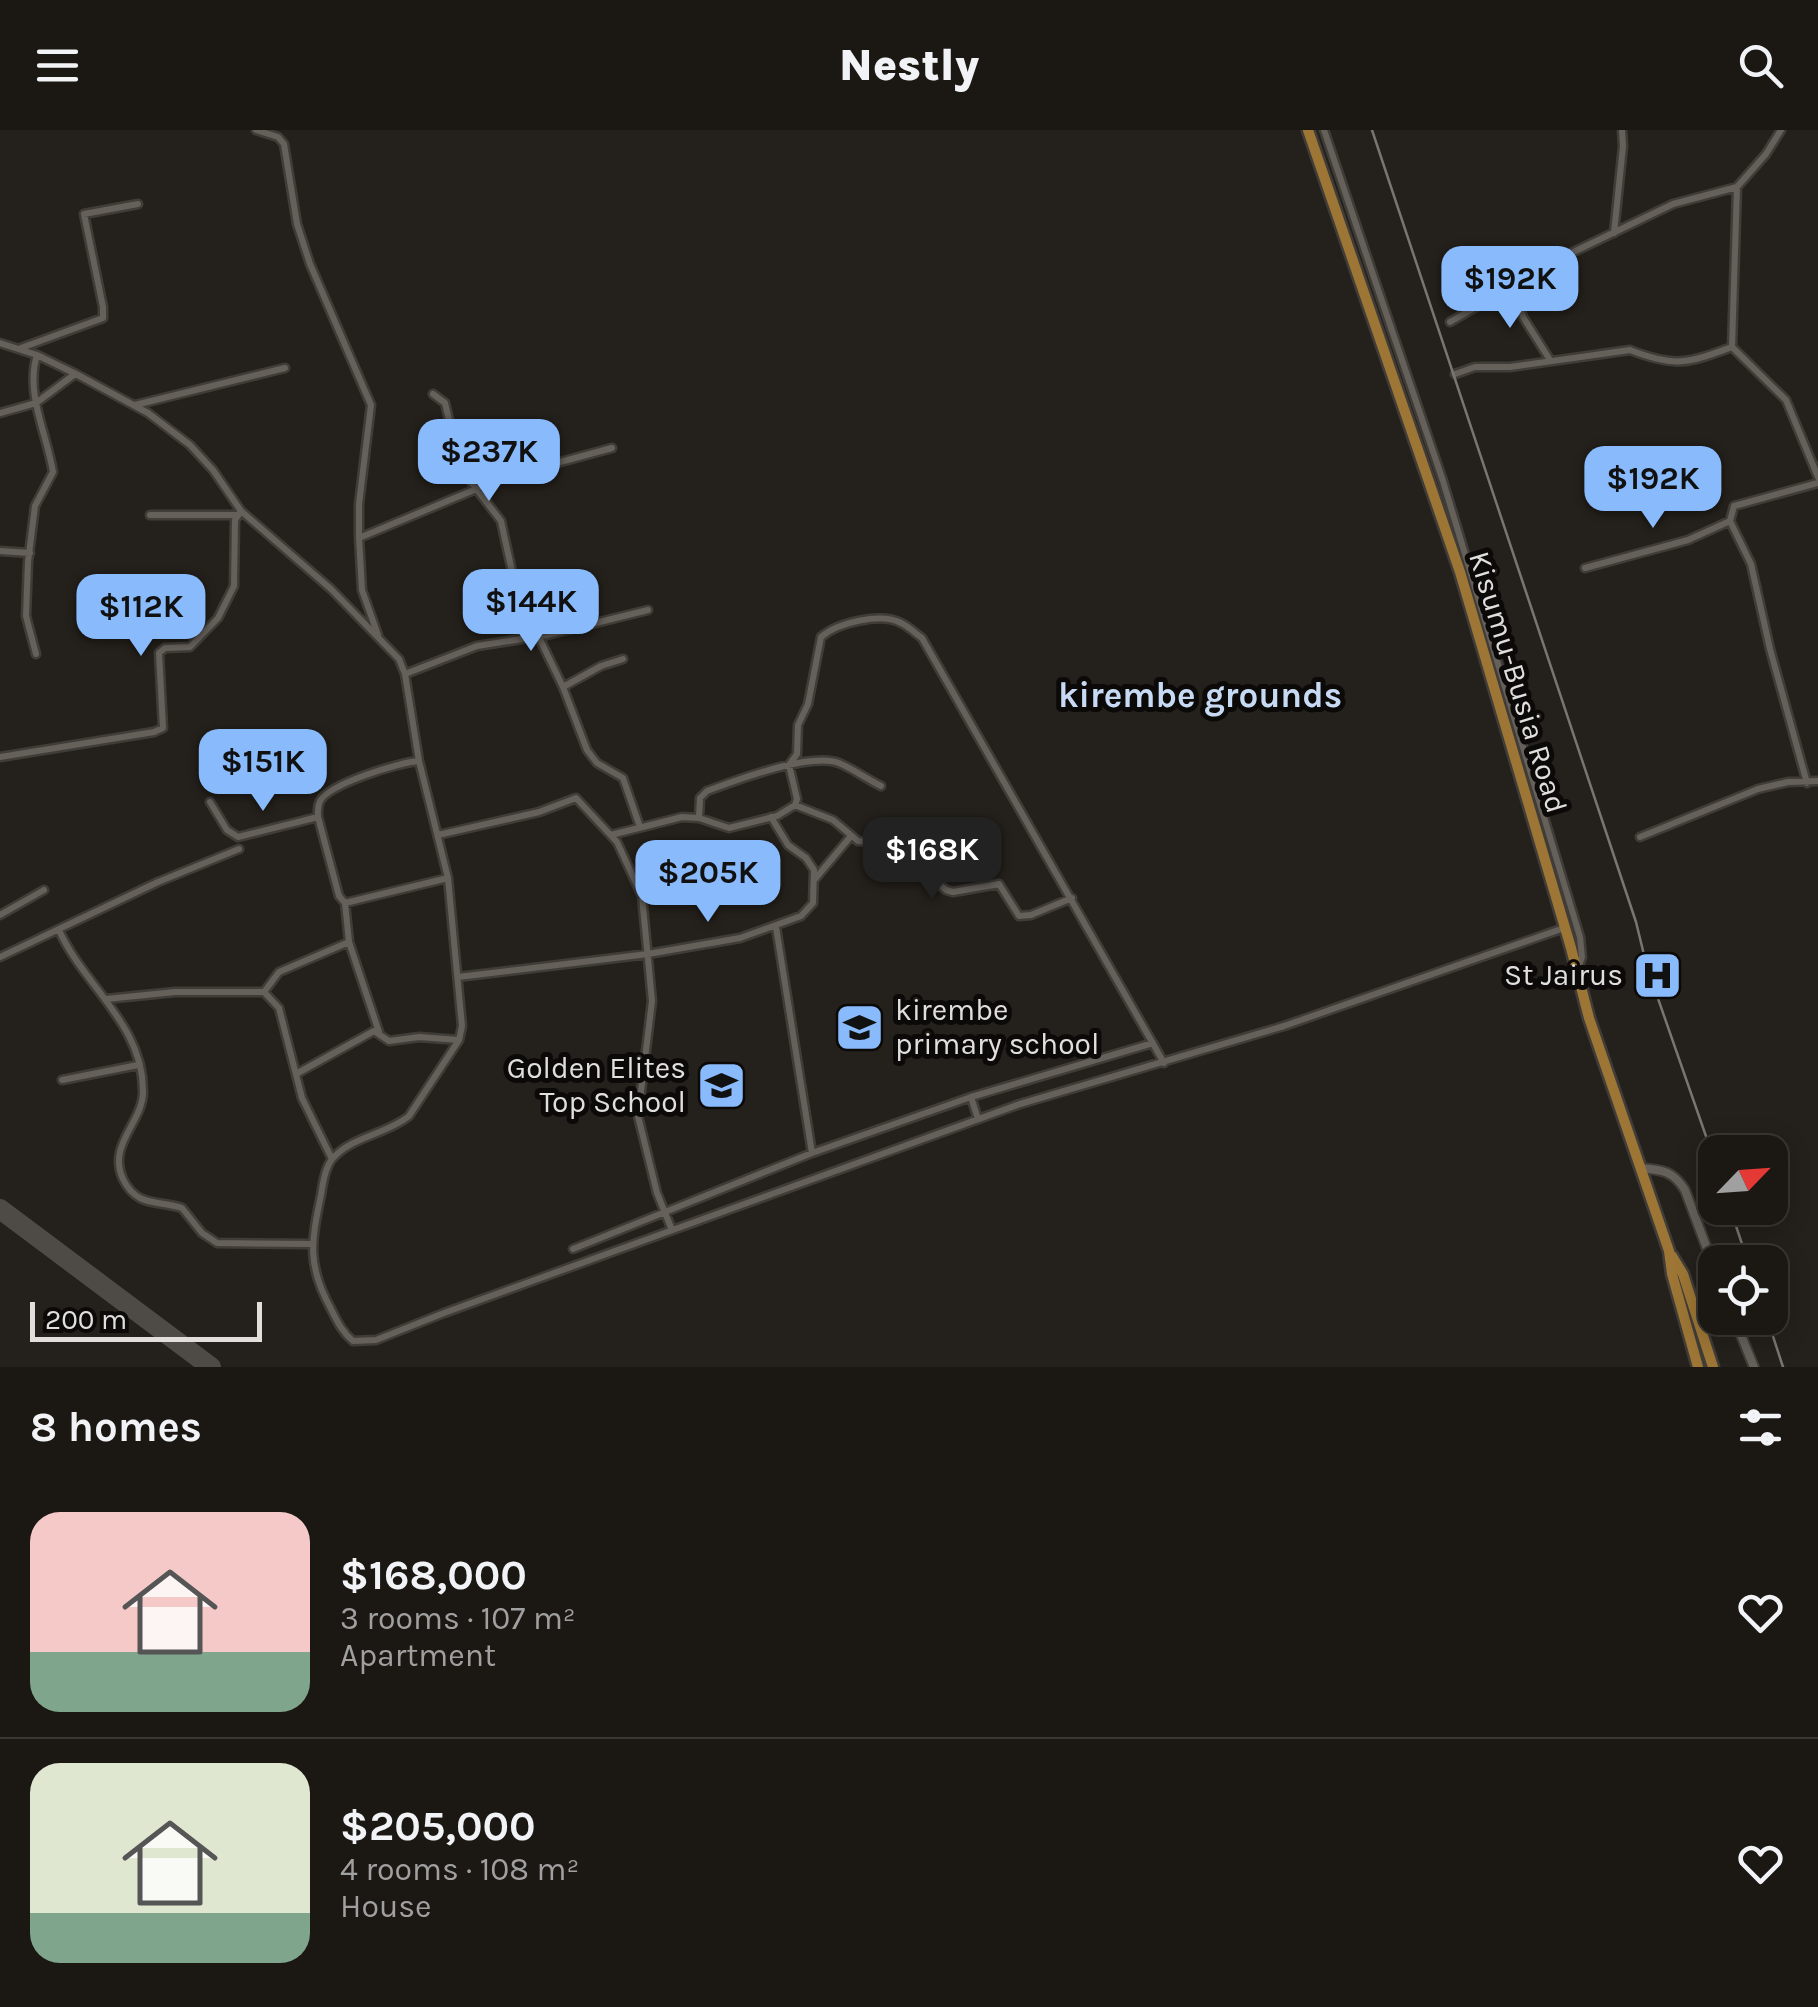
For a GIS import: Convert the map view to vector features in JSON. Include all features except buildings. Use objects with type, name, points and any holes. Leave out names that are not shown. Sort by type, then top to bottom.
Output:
[{"type":"highway","name":"Kisumu-Busia Road","points":[[1308,130],[1460,572],[1589,1018],[1669,1251]]},
{"type":"highway","points":[[1669,1251],[1698,1367]]},
{"type":"highway","points":[[1669,1251],[1683,1274],[1713,1367]]},
{"type":"street","points":[[256,130],[278,137],[284,144],[297,224],[310,264],[371,406],[362,468],[359,538],[362,590],[378,635]]},
{"type":"street","points":[[1324,130],[1443,481],[1580,937],[1582,957],[1577,969]]},
{"type":"street","points":[[1614,234],[1624,146],[1622,130]]},
{"type":"street","points":[[1450,322],[1561,258],[1673,204],[1737,186],[1782,130]]},
{"type":"street","points":[[1737,186],[1732,347],[1786,400],[1818,480],[1734,506],[1730,521],[1752,564],[1770,648],[1807,783]]},
{"type":"street","points":[[20,349],[103,318],[104,308],[82,218],[86,212],[138,204]]},
{"type":"street","points":[[1514,286],[1523,317],[1550,360]]},
{"type":"street","points":[[0,343],[37,355],[134,405],[190,445],[212,470],[239,513],[331,589],[399,659],[405,674],[420,761],[448,878],[462,1026],[459,1040],[409,1116],[332,1159],[324,1178],[311,1244],[312,1264],[329,1305],[344,1333],[353,1341],[376,1340],[978,1119],[1284,1026],[1565,928]]},
{"type":"street","points":[[1455,374],[1474,367],[1510,367],[1630,350],[1648,358],[1687,364],[1732,347]]},
{"type":"street","points":[[36,654],[26,616],[30,552],[35,506],[53,472],[36,403],[32,370],[37,355]]},
{"type":"street","points":[[134,405],[285,368]]},
{"type":"street","points":[[0,413],[36,403],[76,374]]},
{"type":"street","points":[[433,394],[445,403],[461,469],[501,522],[516,590],[564,687],[587,750],[597,763],[623,778],[640,828]]},
{"type":"street","points":[[359,538],[505,477],[612,448]]},
{"type":"street","points":[[150,515],[239,513]]},
{"type":"street","points":[[0,757],[73,748],[162,728],[159,653],[164,648],[190,647],[226,606],[234,586],[239,513]]},
{"type":"street","points":[[1585,568],[1688,540],[1730,521]]},
{"type":"street","points":[[0,551],[30,552]]},
{"type":"street","points":[[405,674],[477,646],[648,610]]},
{"type":"street","points":[[789,765],[797,754],[798,725],[808,704],[821,638],[837,628],[872,620],[902,623],[922,638],[1164,1063]]},
{"type":"street","points":[[564,687],[601,666],[624,659]]},
{"type":"street","points":[[699,818],[700,798],[707,790],[789,765],[826,760],[881,786]]},
{"type":"street","points":[[379,1034],[349,942],[344,903],[318,818],[318,805],[327,794],[373,773],[420,761]]},
{"type":"street","points":[[789,765],[796,790],[794,805]]},
{"type":"street","points":[[1640,837],[1758,789],[1818,781]]},
{"type":"street","points":[[438,835],[540,812],[574,798],[611,835],[637,880],[646,914],[651,1019],[638,1116],[672,1230]]},
{"type":"street","points":[[210,802],[226,830],[238,837],[318,818]]},
{"type":"street","points":[[611,835],[682,817],[729,828],[771,817],[794,805],[833,820],[867,844],[894,844],[946,890],[999,884],[1020,916],[1072,898]]},
{"type":"street","points":[[458,978],[648,954],[740,938],[776,927],[810,909],[815,878],[811,863],[788,845],[771,817]]},
{"type":"street","points":[[815,878],[852,836]]},
{"type":"street","points":[[0,957],[158,882],[240,849]]},
{"type":"street","points":[[344,903],[448,878]]},
{"type":"street","points":[[0,916],[44,890]]},
{"type":"street","points":[[776,927],[812,1153]]},
{"type":"street","points":[[59,930],[67,948],[123,1024],[138,1065],[142,1101],[120,1147],[122,1177],[129,1187],[152,1205],[182,1208],[202,1233],[217,1243],[311,1244]]},
{"type":"street","points":[[264,992],[279,972],[349,942]]},
{"type":"street","points":[[106,999],[175,992],[264,992],[279,1008],[302,1098],[332,1159]]},
{"type":"street","points":[[296,1074],[372,1032],[389,1041],[420,1037],[459,1040]]},
{"type":"street","points":[[573,1248],[812,1153],[971,1097],[1153,1043]]},
{"type":"street","points":[[62,1080],[138,1065]]},
{"type":"street","points":[[971,1097],[978,1119]]},
{"type":"street","points":[[1642,1168],[1671,1172],[1678,1179],[1706,1245]]},
{"type":"street","points":[[1741,1335],[1754,1367]]},
{"type":"taxiway","points":[[0,1209],[211,1367]]},
{"type":"railway","points":[[1372,130],[1706,1135]]},
{"type":"railway","points":[[1736,1225],[1742,1245]]},
{"type":"railway","points":[[1773,1335],[1783,1367]]},
{"type":"place","name":"St Jairus","points":[[1658,975]]},
{"type":"place","name":"kirembe primary school","points":[[860,1027]]},
{"type":"place","name":"Golden Elites Top School","points":[[721,1085]]},
{"type":"district","name":"kirembe grounds","points":[[1200,695]]}]
